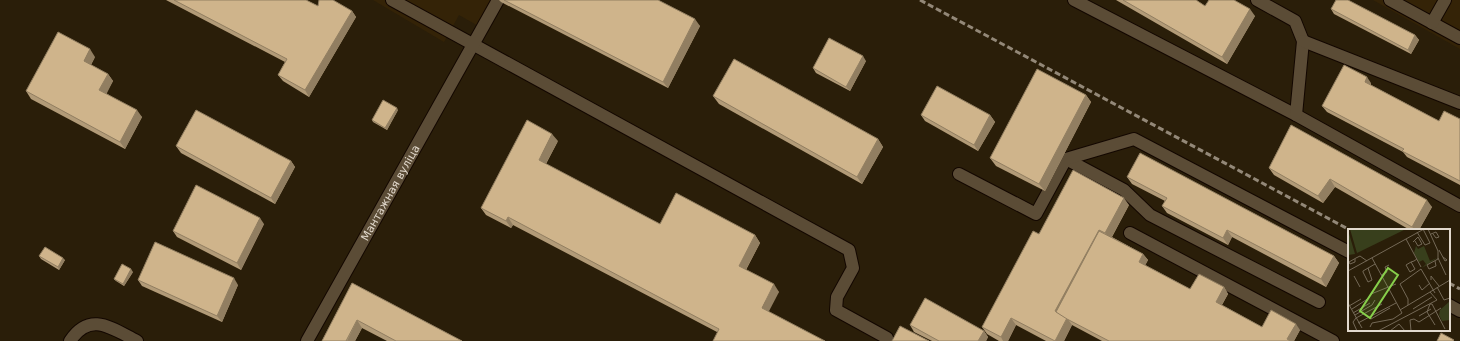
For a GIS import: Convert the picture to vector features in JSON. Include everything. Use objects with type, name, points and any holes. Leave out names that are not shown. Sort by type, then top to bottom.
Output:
[{"type":"street","points":[[392,0],[849,250],[853,268],[837,297],[836,310],[886,338]]},
{"type":"street","name":"Мантажная вуліца","points":[[308,341],[498,0]]},
{"type":"street","points":[[1074,0],[1296,115],[1460,206]]},
{"type":"street","points":[[1257,0],[1295,21],[1303,41],[1296,115]]},
{"type":"street","points":[[1390,0],[1460,38]]},
{"type":"street","points":[[1432,23],[1445,0]]},
{"type":"street","points":[[1303,41],[1460,103]]},
{"type":"street","points":[[959,174],[1036,214],[1066,158],[1134,139],[1348,251]]},
{"type":"street","points":[[1066,158],[1124,190],[1150,215],[1319,302]]},
{"type":"street","points":[[1130,233],[1333,341]]},
{"type":"street","points":[[1450,306],[1460,311]]},
{"type":"street","points":[[70,341],[83,327],[95,323],[110,327],[136,341]]},
{"type":"shaded area","points":[[373,0],[498,0],[482,28],[459,15],[444,42]]},
{"type":"shaded area","points":[[1373,0],[1460,0],[1460,49]]},
{"type":"building","points":[[174,0],[306,0],[318,6],[319,0],[333,0],[352,11],[305,90],[278,75],[287,59]]},
{"type":"building","points":[[504,0],[658,0],[695,19],[663,82]]},
{"type":"building","points":[[1123,0],[1196,0],[1205,6],[1209,0],[1234,0],[1250,9],[1222,57]]},
{"type":"building","points":[[1336,0],[1348,0],[1415,35],[1408,50],[1331,9]]},
{"type":"building","points":[[58,32],[90,49],[84,61],[108,74],[99,90],[137,110],[120,142],[26,91]]},
{"type":"building","points":[[829,38],[863,56],[846,87],[813,68]]},
{"type":"building","points":[[734,59],[878,139],[857,177],[713,96]]},
{"type":"building","points":[[1344,65],[1367,77],[1365,82],[1439,121],[1444,111],[1460,119],[1460,181],[1402,151],[1404,149],[1322,106]]},
{"type":"building","points":[[1037,69],[1086,95],[1039,184],[990,158]]},
{"type":"building","points":[[937,86],[990,115],[974,145],[921,115]]},
{"type":"building","points":[[383,100],[397,108],[385,128],[372,120]]},
{"type":"building","points":[[196,110],[291,161],[271,198],[176,146]]},
{"type":"building","points":[[527,120],[552,134],[539,160],[660,224],[676,193],[755,235],[739,266],[774,284],[762,308],[825,341],[713,341],[719,329],[508,217],[506,221],[481,208]]},
{"type":"building","points":[[1291,125],[1427,200],[1412,227],[1330,179],[1318,196],[1269,168]]},
{"type":"building","points":[[1140,153],[1334,256],[1321,279],[1227,230],[1223,238],[1162,206],[1167,198],[1127,177]]},
{"type":"building","points":[[1073,170],[1124,198],[1105,233],[1099,230],[1055,311],[1067,318],[1055,341],[1011,318],[1001,337],[982,327],[1033,231],[1039,234]]},
{"type":"building","points":[[196,185],[260,218],[237,263],[173,231]]},
{"type":"building","points":[[1099,231],[1143,254],[1139,262],[1190,289],[1199,274],[1224,287],[1216,302],[1262,327],[1271,310],[1296,324],[1287,339],[1290,341],[1109,341],[1067,319],[1056,312]]},
{"type":"building","points":[[155,242],[234,278],[217,316],[138,280]]},
{"type":"building","points":[[45,247],[63,258],[58,267],[39,256]]},
{"type":"building","points":[[122,264],[131,269],[123,284],[114,279]]},
{"type":"building","points":[[352,283],[462,341],[396,341],[357,320],[346,341],[322,341]]},
{"type":"building","points":[[925,298],[984,331],[978,341],[939,341],[910,325]]},
{"type":"building","points":[[900,326],[929,341],[892,341]]},
{"type":"building","points":[[1441,333],[1454,340],[1437,341]]},
{"type":"railway","points":[[920,0],[1348,229]]},
{"type":"railway","points":[[1450,284],[1460,289]]}]
